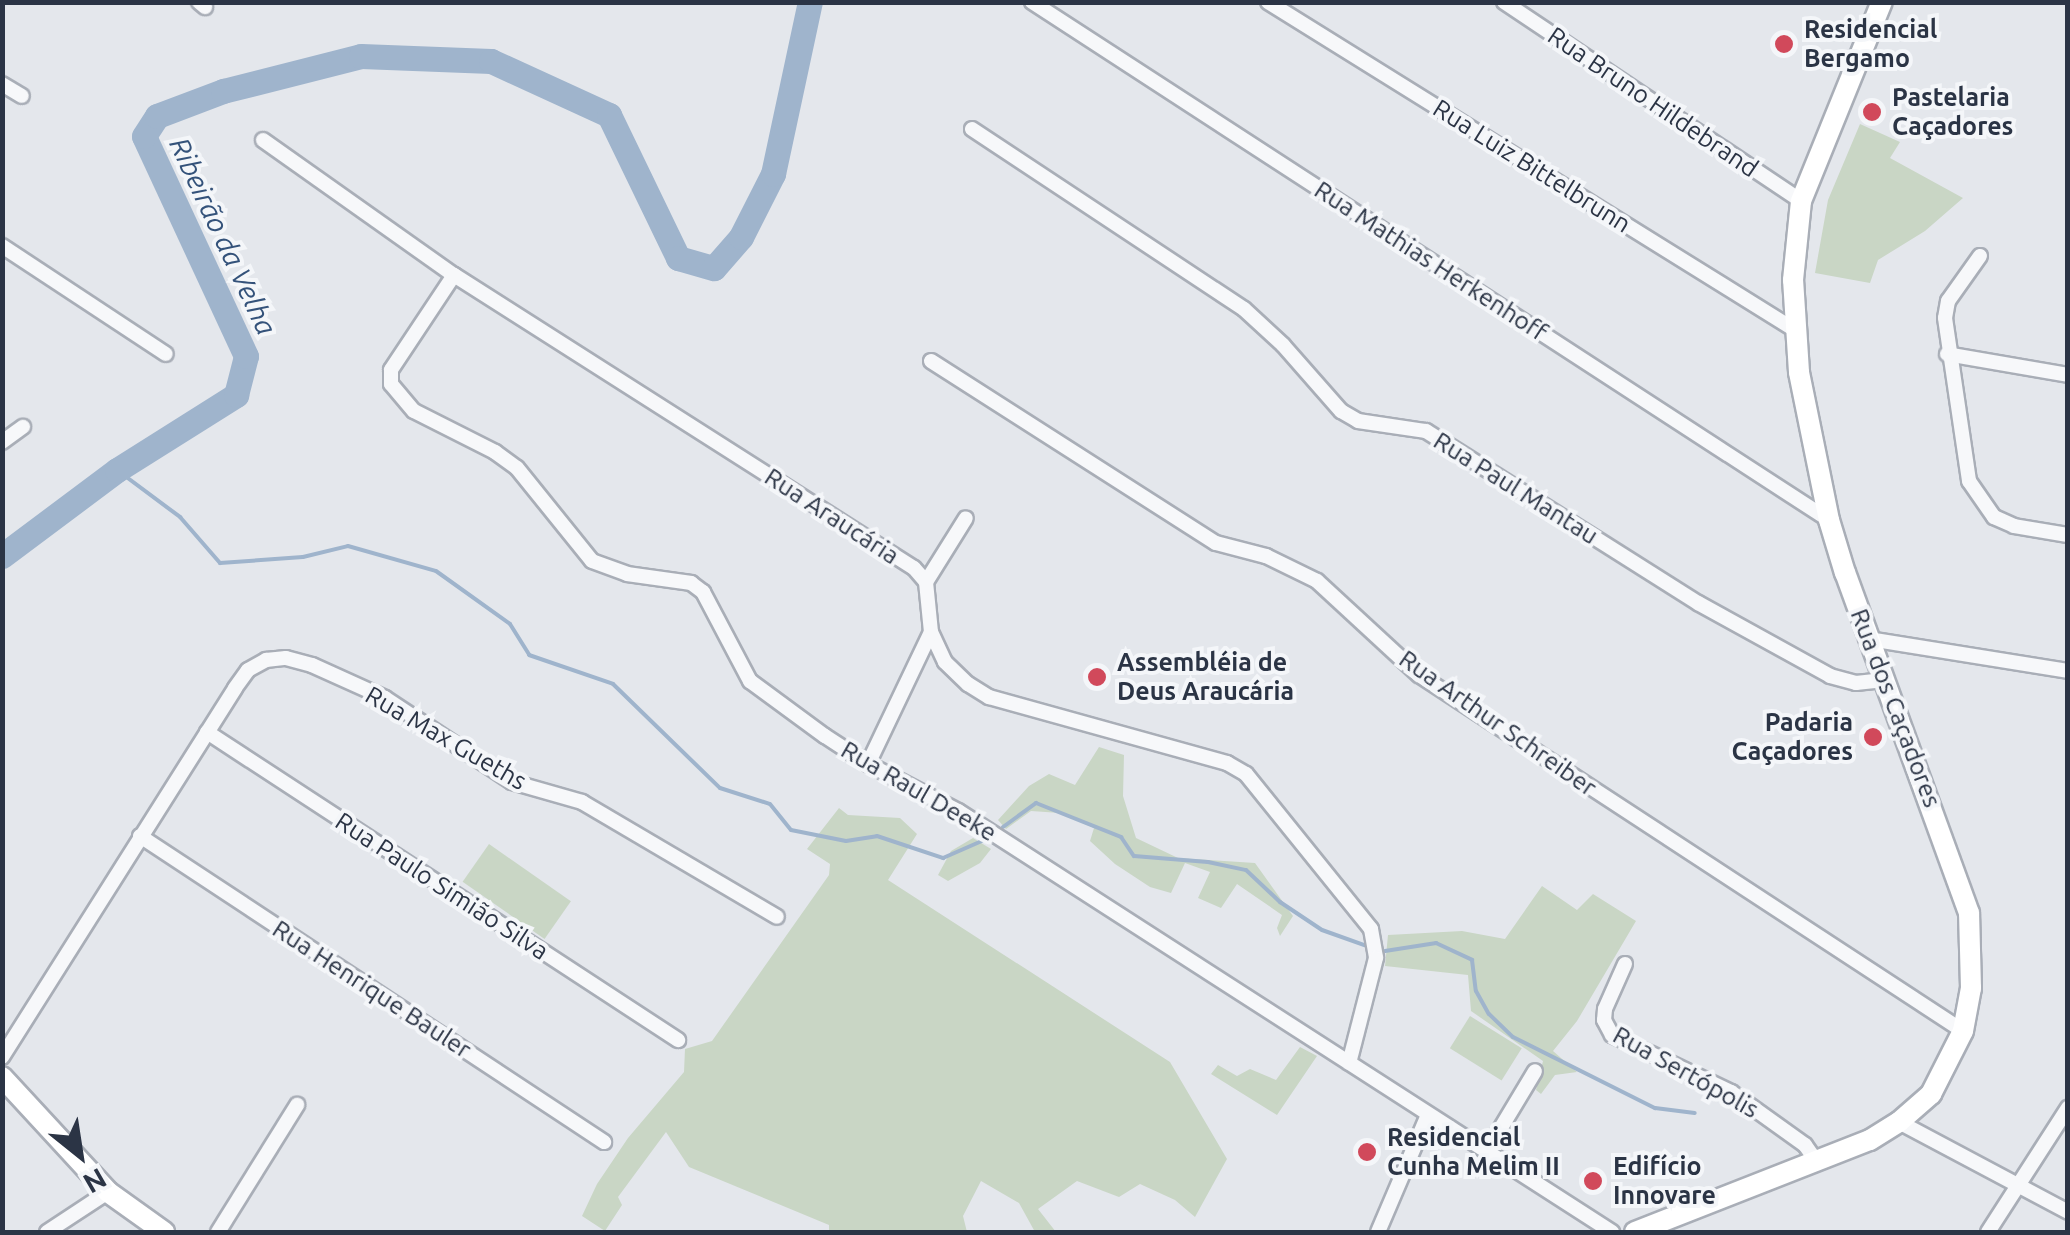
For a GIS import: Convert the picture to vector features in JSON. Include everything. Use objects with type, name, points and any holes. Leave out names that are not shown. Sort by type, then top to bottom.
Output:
[{"type":"main road","name":"Rua dos Caçadores","points":[[1634,1232],[1816,1162],[1899,1122],[1930,1094],[1963,1030],[1970,988],[1970,913],[1829,520],[1798,372],[1793,280],[1801,201],[1882,2]]},
{"type":"main road","points":[[2,1076],[108,1192],[164,1232]]},
{"type":"street","name":"Rua Mathias Herkenhoff","points":[[1032,2],[1829,520]]},
{"type":"street","name":"Rua Luiz Bittelbrunn","points":[[1268,2],[1796,330]]},
{"type":"street","name":"Rua Bruno Hildebrand","points":[[1504,2],[1801,201]]},
{"type":"street","points":[[2,84],[22,96]]},
{"type":"street","name":"Rua Paul Mantau","points":[[972,129],[1244,309],[1283,345],[1341,411],[1358,421],[1426,431],[1698,603],[1830,676],[1856,683],[1884,680]]},
{"type":"street","name":"Rua Araucária","points":[[264,140],[454,275],[895,555],[926,582]]},
{"type":"street","points":[[2,246],[166,354]]},
{"type":"street","points":[[1980,256],[1948,301],[1947,354],[1968,481],[1994,517],[2014,526],[2068,535]]},
{"type":"street","name":"Rua Raul Deeke","points":[[454,275],[390,370],[391,384],[398,397],[414,411],[495,452],[517,468],[592,561],[627,574],[691,582],[703,592],[750,681],[868,764],[958,811],[1612,1232]]},
{"type":"street","points":[[1947,354],[2068,376]]},
{"type":"street","name":"Rua Arthur Schreiber","points":[[931,361],[1216,542],[1266,556],[1317,581],[1420,675],[1963,1030]]},
{"type":"street","points":[[2,442],[23,427]]},
{"type":"street","points":[[966,518],[926,582],[931,632],[945,662],[990,697],[1227,763],[1246,774],[1371,929],[1376,958],[1349,1064]]},
{"type":"street","points":[[868,764],[931,632]]},
{"type":"street","points":[[1869,639],[2068,671]]},
{"type":"street","name":"Rua Max Gueths","points":[[2,1056],[248,670],[266,660],[286,658],[312,666],[385,698],[512,782],[582,802],[777,917]]},
{"type":"street","name":"Rua Paulo Simião Silva","points":[[207,732],[678,1040]]},
{"type":"street","name":"Rua Henrique Bauler","points":[[140,836],[604,1142]]},
{"type":"street","name":"Rua Sertópolis","points":[[1625,964],[1604,1009],[1604,1020],[1612,1035],[1731,1092],[1805,1146],[1816,1162]]},
{"type":"street","points":[[1486,1151],[1535,1071]]},
{"type":"street","points":[[218,1232],[297,1106]]},
{"type":"street","points":[[1988,1232],[2068,1108]]},
{"type":"street","points":[[1378,1232],[1428,1116]]},
{"type":"street","points":[[1899,1122],[2068,1212]]},
{"type":"street","points":[[47,1232],[108,1192]]},
{"type":"green space","points":[[1860,124],[1900,142],[1890,158],[1963,198],[1925,231],[1878,260],[1870,283],[1815,273],[1828,200]]},
{"type":"green space","points":[[1099,747],[1124,755],[1123,796],[1136,838],[1178,858],[1255,863],[1293,916],[1280,936],[1277,928],[1282,915],[1237,884],[1221,908],[1198,898],[1210,872],[1185,863],[1171,893],[1150,887],[1115,864],[1090,841],[1094,828],[1060,813],[1031,811],[1006,829],[998,820],[1029,786],[1049,774],[1075,785]]},
{"type":"green space","points":[[839,808],[848,815],[900,818],[917,834],[888,880],[1170,1062],[1227,1159],[1195,1217],[1175,1200],[1140,1184],[1119,1197],[1077,1181],[1038,1209],[1056,1232],[1035,1232],[1019,1203],[981,1181],[963,1216],[967,1232],[829,1232],[829,1225],[689,1167],[666,1132],[618,1197],[622,1205],[605,1231],[582,1216],[597,1184],[628,1138],[684,1072],[685,1049],[712,1041],[829,875],[830,864],[807,849]]},
{"type":"green space","points":[[973,838],[991,849],[980,863],[948,881],[938,875],[951,851]]},
{"type":"green space","points":[[489,844],[571,901],[545,939],[463,882]]},
{"type":"green space","points":[[1542,886],[1577,910],[1593,894],[1636,921],[1577,1021],[1553,1051],[1577,1072],[1555,1075],[1541,1094],[1536,1090],[1543,1061],[1471,1011],[1468,975],[1385,966],[1388,935],[1462,931],[1505,939]]},
{"type":"green space","points":[[1470,1016],[1522,1048],[1502,1081],[1450,1048]]},
{"type":"green space","points":[[1300,1047],[1317,1056],[1277,1115],[1211,1074],[1218,1065],[1237,1076],[1250,1069],[1276,1080]]},
{"type":"waterway","name":"Ribeirão da Velha","points":[[2,556],[117,470],[236,395],[246,356],[144,136],[157,116],[223,91],[361,56],[491,61],[609,115],[678,258],[714,268],[741,237],[773,174],[810,2]]},
{"type":"waterway","points":[[117,470],[180,517],[220,563],[303,557],[348,546],[436,571],[510,624],[529,655],[613,684],[720,788],[770,804],[791,830],[846,841],[877,836],[943,858],[982,841]]},
{"type":"waterway","points":[[1003,827],[1036,803],[1121,837],[1134,856],[1208,862],[1246,870],[1280,902],[1322,930],[1364,945]]},
{"type":"waterway","points":[[1385,951],[1436,943],[1472,960],[1476,991],[1489,1014],[1513,1037],[1655,1108],[1695,1113]]},
{"type":"place","name":"Residencial Bergamo","points":[[1784,44]]},
{"type":"place","name":"Pastelaria Caçadores","points":[[1872,112]]},
{"type":"place","name":"Assembléia de Deus Araucária","points":[[1097,677]]},
{"type":"place","name":"Padaria Caçadores","points":[[1873,737]]},
{"type":"place","name":"Residencial Cunha Melim II","points":[[1367,1152]]},
{"type":"place","name":"Edifício Innovare","points":[[1593,1181]]}]
